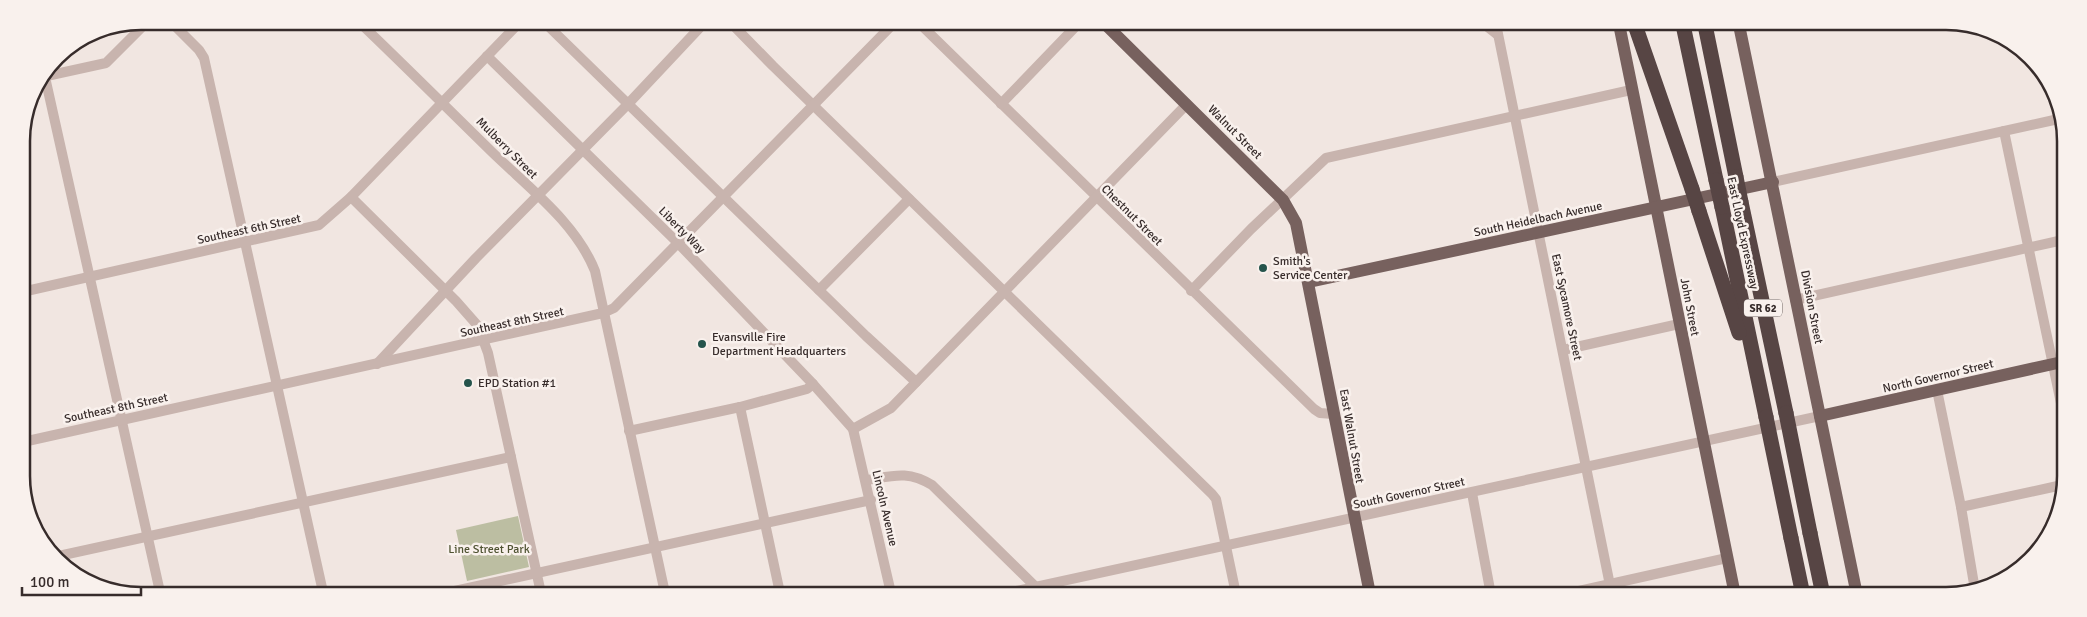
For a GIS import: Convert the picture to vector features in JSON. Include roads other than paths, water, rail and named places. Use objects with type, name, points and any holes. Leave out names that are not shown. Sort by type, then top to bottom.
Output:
[{"type":"highway","points":[[1637,30],[1765,410]]},
{"type":"highway","name":"East Lloyd Expressway","points":[[1684,30],[1801,587]]},
{"type":"highway","name":"East Lloyd Expressway","points":[[1706,30],[1821,587]]},
{"type":"highway","points":[[1711,30],[1716,78]]},
{"type":"main road","name":"Walnut Street","points":[[1111,30],[1283,200],[1296,223],[1309,282]]},
{"type":"main road","name":"John Street","points":[[1620,30],[1733,587]]},
{"type":"main road","name":"Division Street","points":[[1740,30],[1855,587]]},
{"type":"main road","name":"South Heidelbach Avenue","points":[[1309,282],[1772,182]]},
{"type":"main road","name":"East Walnut Street","points":[[1309,282],[1333,414],[1369,587]]},
{"type":"main road","name":"North Governor Street","points":[[1820,416],[2057,363]]},
{"type":"street","points":[[52,75],[106,63],[139,30]]},
{"type":"street","points":[[179,30],[202,53],[323,587]]},
{"type":"street","name":"Mulberry Street","points":[[367,30],[577,236],[588,254],[595,272],[664,587]]},
{"type":"street","name":"Southeast 6th Street","points":[[30,290],[319,225],[351,197],[512,30]]},
{"type":"street","points":[[552,30],[722,197],[916,382]]},
{"type":"street","points":[[377,364],[697,30]]},
{"type":"street","points":[[739,30],[813,106],[1212,494],[1216,499],[1235,587]]},
{"type":"street","name":"Southeast 8th Street","points":[[30,440],[603,314],[614,308],[887,30]]},
{"type":"street","name":"Chestnut Street","points":[[926,30],[1191,291],[1314,409],[1320,413],[1333,414]]},
{"type":"street","points":[[1001,104],[1072,30]]},
{"type":"street","name":"East Sycamore Street","points":[[1497,30],[1611,587]]},
{"type":"street","name":"Liberty Way","points":[[487,56],[677,242],[677,245],[813,384],[853,429]]},
{"type":"street","points":[[46,85],[159,587]]},
{"type":"street","points":[[1191,291],[1326,158],[1631,90]]},
{"type":"street","points":[[853,429],[884,413],[916,382],[1187,104]]},
{"type":"street","points":[[1772,182],[2055,120]]},
{"type":"street","points":[[2004,131],[2029,248],[2057,359]]},
{"type":"street","points":[[351,197],[446,290],[473,320],[485,340],[540,587]]},
{"type":"street","points":[[819,290],[909,199]]},
{"type":"street","points":[[1796,300],[2057,241]]},
{"type":"street","points":[[1563,350],[1679,324]]},
{"type":"street","points":[[629,431],[740,407],[807,389],[813,384]]},
{"type":"street","points":[[1937,390],[1975,583]]},
{"type":"street","points":[[740,407],[779,587]]},
{"type":"street","name":"South Governor Street","points":[[1031,587],[1472,493],[1820,416]]},
{"type":"street","name":"Lincoln Avenue","points":[[853,429],[890,587]]},
{"type":"street","points":[[64,555],[511,457]]},
{"type":"street","points":[[866,480],[905,474],[918,477],[932,485],[1035,586]]},
{"type":"street","points":[[1961,507],[2056,486]]},
{"type":"street","points":[[1472,493],[1490,587]]},
{"type":"street","points":[[473,587],[871,500]]},
{"type":"street","points":[[1597,587],[1727,558]]},
{"type":"place","name":"Smith's Service Center","points":[[1263,268]]},
{"type":"place","name":"Evansville Fire Department Headquarters","points":[[702,344]]},
{"type":"place","name":"EPD Station #1","points":[[468,383]]},
{"type":"park label","name":"Line Street Park","points":[[489,549]]}]
